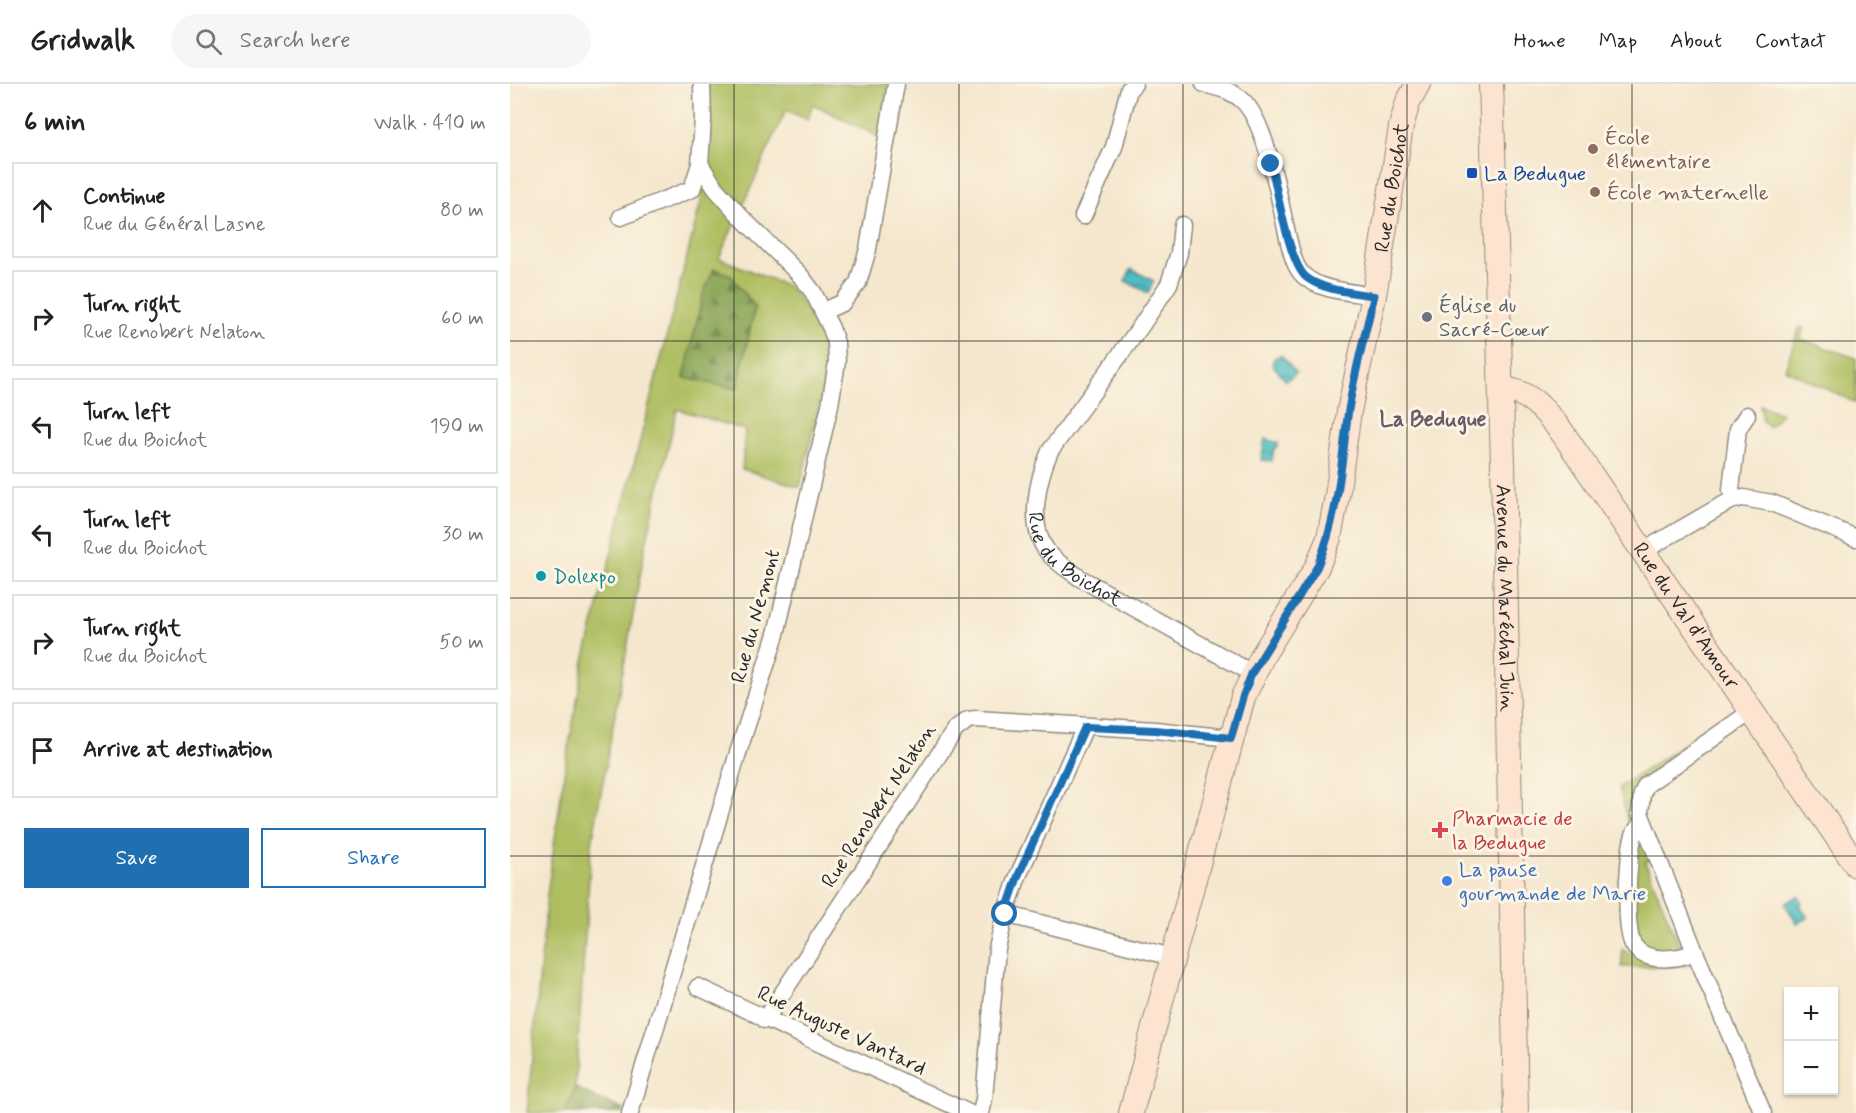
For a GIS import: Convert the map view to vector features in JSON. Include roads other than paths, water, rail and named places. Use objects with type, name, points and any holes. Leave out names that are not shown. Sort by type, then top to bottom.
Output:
[{"type":"street","points":[[621,218],[692,189],[700,164],[703,119],[702,84]]},
{"type":"street","points":[[824,310],[842,303],[858,283],[868,249],[896,84]]},
{"type":"street","points":[[1083,216],[1114,147],[1129,89],[1134,84]]},
{"type":"street","points":[[1204,84],[1232,92],[1251,110],[1271,164],[1299,271],[1305,277],[1322,285],[1374,296]]},
{"type":"street","name":"Rue du Boichot","points":[[1131,1113],[1243,696],[1252,673],[1317,567],[1329,538],[1349,411],[1374,296],[1401,127],[1408,102],[1418,84]]},
{"type":"street","name":"Avenue du Maréchal Juin","points":[[1491,84],[1502,389],[1515,1113]]},
{"type":"street","name":"Rue du Nemont","points":[[630,1113],[779,623],[830,405],[837,362],[836,343],[824,310],[813,292],[800,275],[716,189],[700,164]]},
{"type":"street","name":"Rue du Boichot","points":[[1182,225],[1179,253],[1169,284],[1142,326],[1050,451],[1041,470],[1037,489],[1038,525],[1046,550],[1059,564],[1080,578],[1252,673]]},
{"type":"street","name":"Rue du Val d'Amour","points":[[1502,389],[1518,391],[1548,414],[1644,551],[1856,865]]},
{"type":"street","points":[[1733,500],[1731,489],[1738,429],[1747,415]]},
{"type":"street","points":[[1644,551],[1733,500],[1743,498],[1772,503],[1856,538]]},
{"type":"street","points":[[1752,711],[1646,785],[1640,802],[1644,825],[1763,1113]]},
{"type":"street","name":"Rue Renobert Nelaton","points":[[765,1020],[955,730],[968,720],[1155,730],[1231,738]]},
{"type":"street","points":[[981,1113],[997,949],[1005,914],[1018,876],[1085,727]]},
{"type":"street","points":[[1644,825],[1635,832],[1629,864],[1628,925],[1632,944],[1640,953],[1654,957],[1672,958],[1685,956],[1695,951]]},
{"type":"street","points":[[1005,914],[1172,957]]},
{"type":"street","name":"Rue Auguste Vantard","points":[[698,987],[969,1113]]},
{"type":"water","points":[[1131,269],[1154,281],[1148,293],[1125,281]]},
{"type":"water","points":[[1281,355],[1296,373],[1286,381],[1272,364],[1274,358]]},
{"type":"water","points":[[1265,439],[1278,443],[1277,448],[1274,448],[1272,461],[1261,460]]},
{"type":"water","points":[[1799,897],[1802,903],[1800,905],[1808,918],[1797,924],[1785,904]]},
{"type":"place","name":"École élémentaire","points":[[1593,149]]},
{"type":"place","name":"La Bedugue","points":[[1472,173]]},
{"type":"place","name":"École maternelle","points":[[1595,192]]},
{"type":"place","name":"Église du Sacré-Cœur","points":[[1427,317]]},
{"type":"place","name":"Dolexpo","points":[[541,576]]},
{"type":"place","name":"Pharmacie de la Bedugue","points":[[1440,830]]},
{"type":"place","name":"La pause gourmande de Marie","points":[[1447,881]]},
{"type":"district","name":"La Bedugue","points":[[1433,418]]}]
